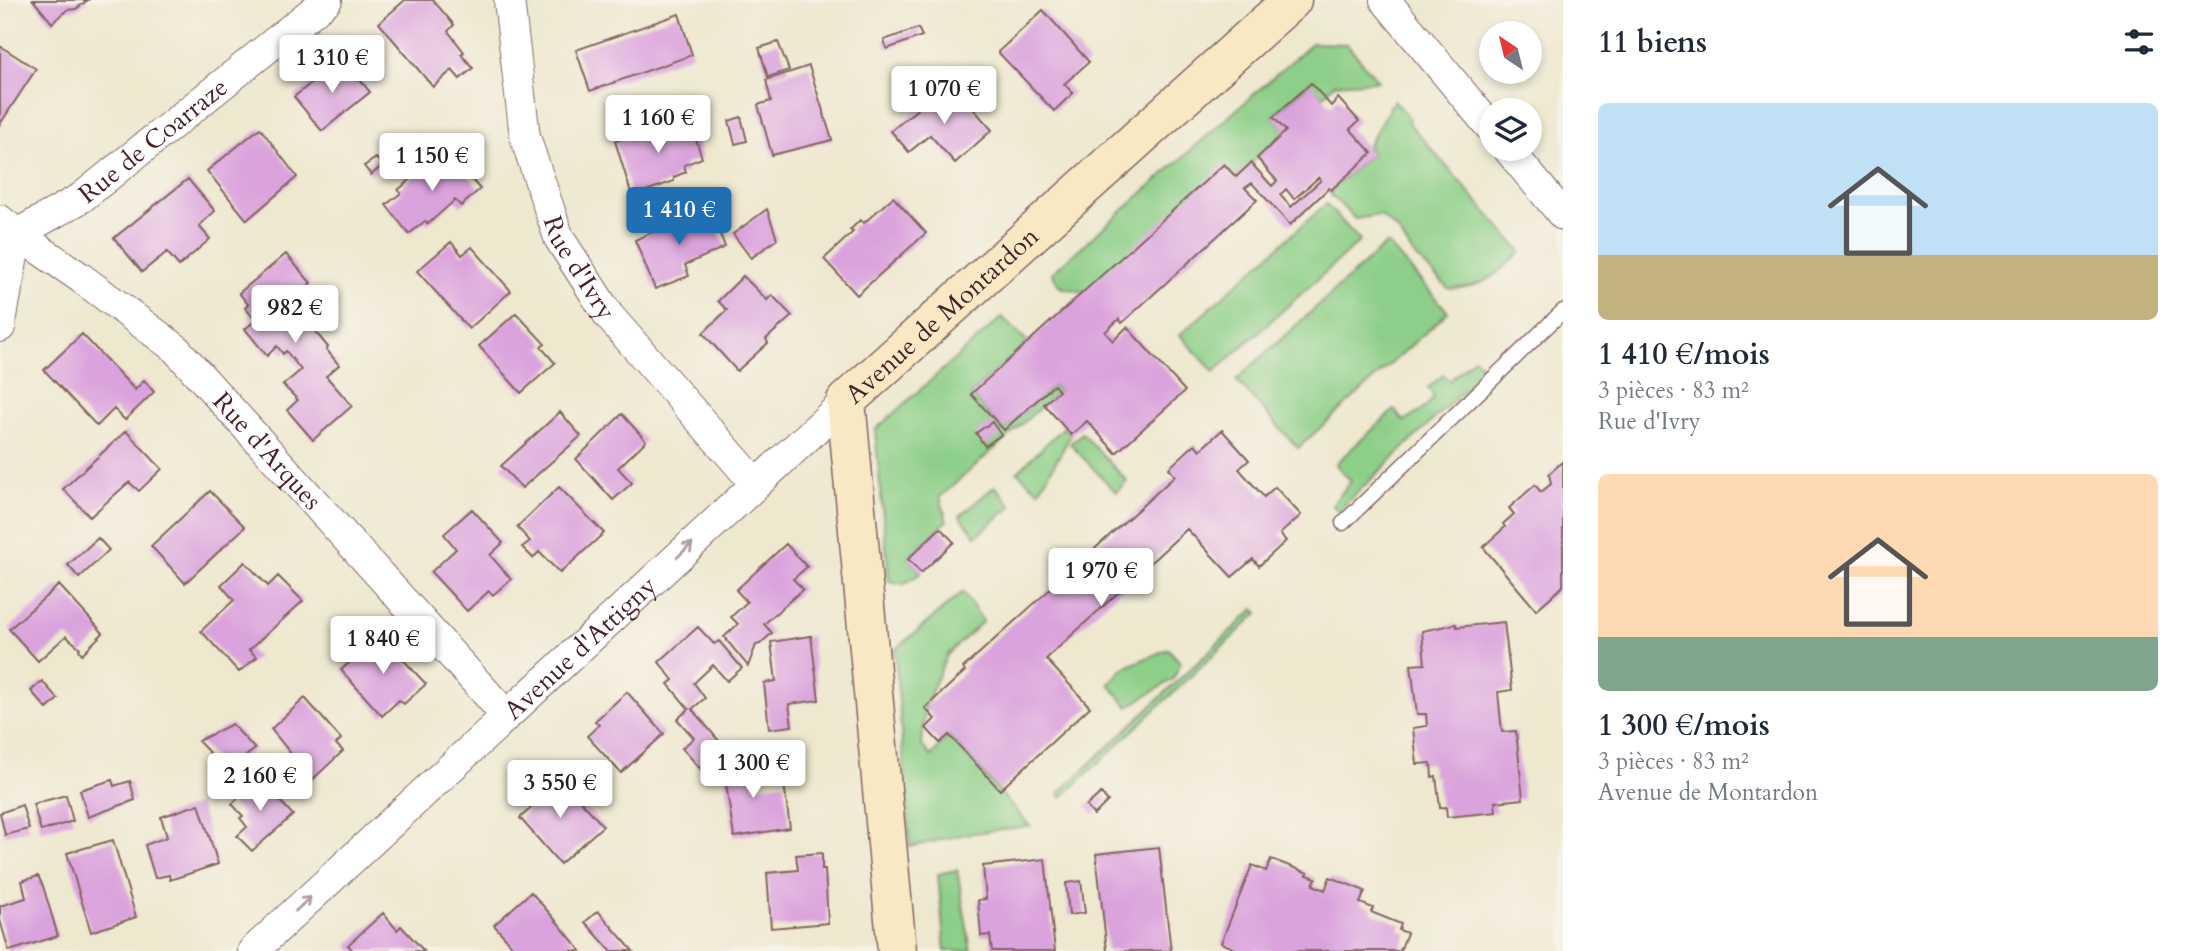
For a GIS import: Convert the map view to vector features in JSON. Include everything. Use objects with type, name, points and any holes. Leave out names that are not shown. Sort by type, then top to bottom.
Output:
[{"type":"street","name":"Rue de Coarraze","points":[[5,231],[80,198],[327,0]]},
{"type":"street","name":"Rue d'Ivry","points":[[509,0],[525,137],[559,239],[609,316],[756,484]]},
{"type":"street","name":"Avenue de Montardon","points":[[897,951],[846,401],[1292,0]]},
{"type":"street","points":[[1385,0],[1479,114]]},
{"type":"street","points":[[1518,161],[1563,215]]},
{"type":"street","points":[[0,327],[5,231]]},
{"type":"street","name":"Rue d'Arques","points":[[5,231],[81,278],[175,348],[506,715]]},
{"type":"street","name":"Avenue d'Attigny","points":[[253,951],[846,401]]},
{"type":"lane","points":[[1343,523],[1563,312]]},
{"type":"green space","points":[[1312,43],[1347,44],[1378,81],[1334,84],[1323,97],[1310,84],[1273,116],[1286,131],[1236,177],[1084,292],[1060,287],[1052,273]]},
{"type":"green space","points":[[1394,100],[1410,119],[1408,122],[1521,252],[1482,283],[1449,289],[1413,254],[1399,232],[1380,215],[1355,219],[1330,194],[1331,190],[1372,153],[1367,147]]},
{"type":"green space","points":[[1326,204],[1360,241],[1214,372],[1180,335]]},
{"type":"green space","points":[[1387,243],[1448,312],[1298,448],[1236,380]]},
{"type":"green space","points":[[1002,317],[1028,342],[971,394],[1004,430],[1054,385],[1059,391],[940,497],[947,521],[908,558],[921,573],[904,584],[889,581],[875,430]]},
{"type":"green space","points":[[1474,358],[1486,369],[1338,511],[1332,505],[1351,481],[1335,464],[1394,410],[1404,421],[1421,411],[1434,396],[1428,388],[1443,375],[1449,381]]},
{"type":"green space","points":[[1064,427],[1071,435],[1039,491],[1017,472]]},
{"type":"green space","points":[[1082,433],[1127,481],[1116,492],[1070,444]]},
{"type":"green space","points":[[995,486],[1012,506],[976,536],[960,516]]},
{"type":"green space","points":[[963,592],[983,621],[947,655],[925,707],[922,746],[931,756],[949,735],[1030,826],[966,834],[910,847],[895,650]]},
{"type":"green space","points":[[1254,609],[1258,613],[1061,798],[1059,793]]},
{"type":"green space","points":[[1168,649],[1181,663],[1173,679],[1128,707],[1109,684],[1123,668]]},
{"type":"green space","points":[[957,870],[971,951],[945,951],[938,874]]},
{"type":"building","points":[[33,0],[88,0],[76,9],[67,10],[52,23]]},
{"type":"building","points":[[405,0],[433,0],[454,25],[448,31],[464,52],[461,54],[473,68],[460,79],[452,70],[433,87],[379,23]]},
{"type":"building","points":[[1043,10],[1089,62],[1064,84],[1073,93],[1054,111],[998,52]]},
{"type":"building","points":[[679,14],[692,55],[590,91],[576,50]]},
{"type":"building","points":[[918,28],[922,36],[887,49],[884,40]]},
{"type":"building","points":[[778,42],[789,70],[768,77],[759,48]]},
{"type":"building","points":[[0,46],[36,69],[0,124]]},
{"type":"building","points":[[342,58],[370,92],[322,131],[294,97]]},
{"type":"building","points":[[809,66],[832,140],[772,155],[758,105],[771,101],[766,80]]},
{"type":"building","points":[[1311,83],[1331,106],[1338,98],[1359,121],[1350,129],[1372,153],[1290,225],[1252,183],[1245,188],[1257,200],[1122,323],[1119,319],[1105,332],[1113,341],[1127,327],[1185,391],[1116,453],[1087,421],[1071,435],[1044,404],[1059,391],[1054,385],[1004,430],[971,394],[1224,164],[1236,177],[1251,163],[1272,186],[1277,181],[1257,158],[1286,131],[1273,117]],"holes":[[[1319,177],[1321,180],[1291,207],[1280,195],[1286,189],[1294,199]]]},
{"type":"building","points":[[954,87],[992,130],[955,163],[930,135],[909,152],[891,131],[926,102],[930,107]]},
{"type":"building","points":[[741,117],[747,141],[735,144],[729,121]]},
{"type":"building","points":[[689,118],[702,158],[684,165],[686,172],[674,177],[674,181],[632,196],[615,141]]},
{"type":"building","points":[[260,128],[297,177],[247,220],[207,171]]},
{"type":"building","points":[[445,150],[480,189],[461,206],[455,200],[428,224],[425,221],[409,234],[386,205],[401,193],[398,190]]},
{"type":"building","points":[[376,158],[383,165],[371,175],[364,166]]},
{"type":"building","points":[[188,179],[215,211],[199,226],[210,239],[179,266],[167,252],[142,272],[114,238]]},
{"type":"building","points":[[893,197],[926,233],[857,295],[824,259],[853,232],[850,230],[860,220],[864,223]]},
{"type":"building","points":[[709,206],[725,247],[685,265],[689,276],[655,289],[635,240]]},
{"type":"building","points":[[767,209],[777,239],[751,258],[733,234]]},
{"type":"building","points":[[451,242],[462,255],[472,247],[511,291],[469,329],[417,271]]},
{"type":"building","points":[[286,254],[311,283],[290,301],[328,347],[326,349],[339,365],[326,376],[352,406],[313,440],[287,410],[298,400],[283,385],[301,370],[286,351],[283,354],[277,346],[267,356],[245,329],[256,320],[245,308],[248,304],[239,293]]},
{"type":"building","points":[[743,276],[767,300],[772,295],[792,316],[766,339],[768,343],[737,371],[703,333],[727,310],[718,301]]},
{"type":"building","points":[[516,313],[545,344],[541,347],[555,363],[521,393],[479,346]]},
{"type":"building","points":[[82,334],[135,390],[144,380],[154,392],[125,420],[114,409],[97,426],[44,370]]},
{"type":"building","points":[[560,412],[581,436],[522,488],[501,466]]},
{"type":"building","points":[[622,414],[646,441],[618,468],[632,483],[613,500],[576,459]]},
{"type":"building","points":[[992,422],[1001,435],[985,446],[976,433]]},
{"type":"building","points":[[1222,430],[1249,460],[1239,469],[1264,497],[1275,487],[1301,515],[1280,534],[1286,541],[1259,566],[1253,559],[1232,577],[1187,529],[1046,659],[1090,707],[1000,790],[949,735],[940,743],[926,728],[935,719],[925,708],[965,671],[963,668],[1175,476],[1169,468],[1195,444],[1200,450]]},
{"type":"building","points":[[126,431],[162,469],[139,491],[129,482],[90,517],[63,489]]},
{"type":"building","points":[[1563,461],[1563,586],[1536,610],[1483,547],[1505,527],[1503,524],[1514,514],[1509,508],[1535,485],[1541,492],[1551,484],[1549,474]]},
{"type":"building","points":[[559,487],[604,533],[560,573],[539,552],[533,558],[522,547],[530,541],[517,527]]},
{"type":"building","points":[[210,491],[245,527],[185,583],[151,546]]},
{"type":"building","points":[[472,509],[503,543],[490,555],[511,579],[493,595],[489,591],[467,611],[431,572],[456,549],[444,534]]},
{"type":"building","points":[[940,528],[954,542],[921,573],[908,559]]},
{"type":"building","points":[[98,538],[109,550],[79,578],[68,565]]},
{"type":"building","points":[[786,544],[807,567],[793,579],[803,589],[764,624],[772,633],[756,645],[748,666],[724,637],[738,624],[731,617],[747,602],[736,590]]},
{"type":"building","points":[[245,562],[268,586],[278,576],[303,601],[249,650],[257,657],[239,672],[201,631],[234,600],[221,585]]},
{"type":"building","points":[[59,585],[103,633],[82,654],[80,648],[66,636],[38,661],[9,629]]},
{"type":"building","points":[[1504,622],[1512,690],[1498,692],[1502,732],[1516,731],[1523,799],[1495,802],[1496,812],[1447,817],[1446,807],[1440,808],[1436,776],[1432,777],[1431,763],[1417,764],[1413,728],[1427,726],[1426,714],[1417,714],[1411,665],[1425,664],[1422,631],[1456,624],[1457,627]]},
{"type":"building","points":[[698,627],[714,644],[719,641],[742,668],[727,681],[713,665],[694,683],[705,698],[692,709],[719,741],[706,775],[682,748],[694,738],[677,719],[689,709],[668,684],[673,680],[659,662]]},
{"type":"building","points":[[380,635],[426,684],[404,704],[399,700],[382,716],[341,670]]},
{"type":"building","points":[[811,636],[819,700],[789,704],[792,726],[769,729],[764,683],[776,681],[771,642]]},
{"type":"building","points":[[42,681],[58,699],[47,709],[31,691]]},
{"type":"building","points":[[627,692],[664,734],[621,773],[587,736],[599,725],[595,721]]},
{"type":"building","points":[[305,698],[341,739],[336,744],[343,751],[312,780],[271,729]]},
{"type":"building","points":[[232,724],[255,749],[242,759],[236,758],[224,768],[198,741]]},
{"type":"building","points":[[751,754],[756,786],[784,783],[790,828],[734,837],[722,758]]},
{"type":"building","points":[[256,775],[293,815],[252,851],[237,836],[247,827],[240,818],[243,816],[232,804],[243,793],[240,789]]},
{"type":"building","points":[[558,775],[603,826],[560,864],[520,818],[531,808],[526,803]]},
{"type":"building","points":[[112,780],[114,786],[130,781],[135,800],[88,817],[80,790]]},
{"type":"building","points":[[1101,793],[1108,801],[1094,815],[1086,806]]},
{"type":"building","points":[[66,795],[73,821],[41,831],[33,804]]},
{"type":"building","points":[[199,804],[218,864],[170,880],[169,875],[155,878],[145,845],[167,837],[161,817]]},
{"type":"building","points":[[22,805],[29,829],[5,835],[0,813]]},
{"type":"building","points":[[113,840],[136,917],[91,932],[67,853]]},
{"type":"building","points":[[1159,847],[1171,951],[1107,951],[1096,854]]},
{"type":"building","points":[[822,853],[828,923],[771,928],[767,873],[798,870],[796,855]]},
{"type":"building","points":[[1045,859],[1055,951],[992,951],[990,935],[981,936],[978,900],[986,899],[983,866]]},
{"type":"building","points":[[1271,859],[1308,873],[1307,875],[1316,878],[1313,885],[1325,890],[1330,877],[1365,891],[1360,903],[1373,908],[1371,912],[1401,924],[1399,930],[1407,933],[1400,951],[1241,951],[1221,943],[1252,865],[1266,871]]},
{"type":"building","points":[[38,876],[58,936],[9,951],[0,920],[0,906],[26,898],[22,881]]},
{"type":"building","points":[[1081,881],[1085,913],[1069,915],[1066,883]]},
{"type":"building","points":[[531,892],[581,951],[517,951],[494,925]]},
{"type":"building","points":[[598,911],[633,951],[611,951],[585,922]]},
{"type":"building","points":[[383,913],[397,930],[401,926],[424,951],[353,951],[348,945]]}]
